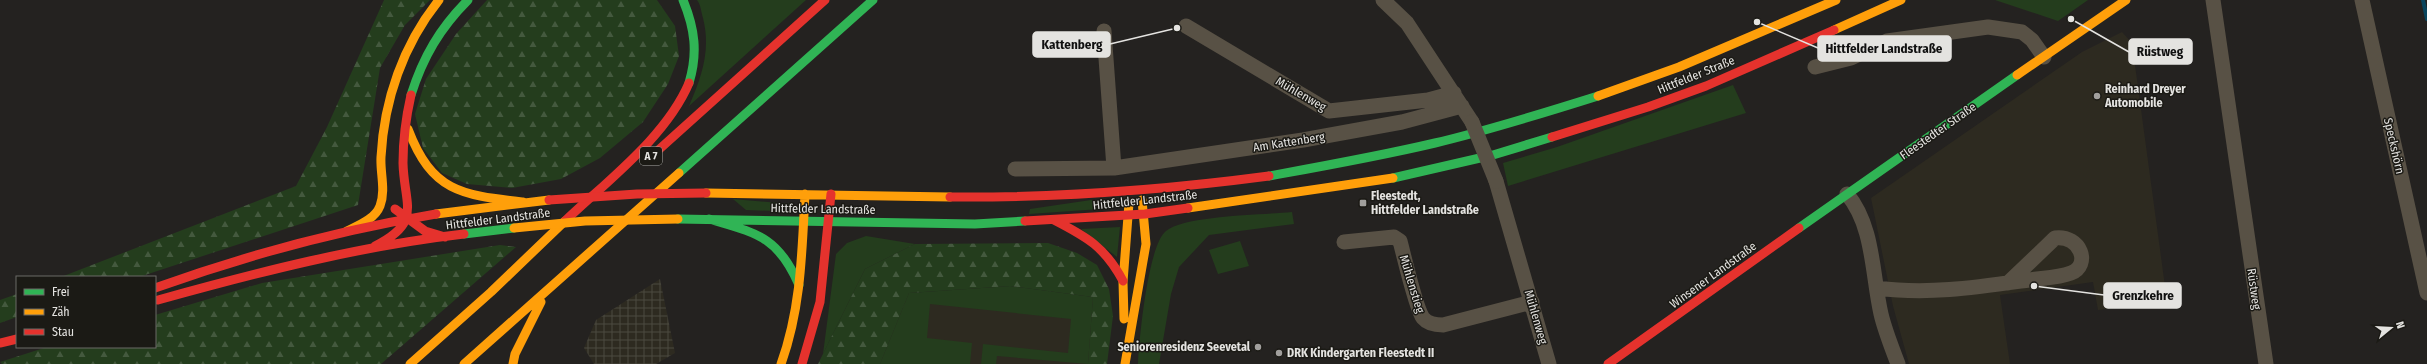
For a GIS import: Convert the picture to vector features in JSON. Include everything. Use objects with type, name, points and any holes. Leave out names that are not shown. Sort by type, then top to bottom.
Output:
[{"type":"main road","points":[[347,231],[366,222],[375,214],[380,206],[383,192],[381,162],[384,126],[395,82],[408,43],[426,14],[439,0]]},
{"type":"main road","points":[[375,246],[391,238],[400,230],[406,219],[408,208],[403,163],[405,120],[413,84],[424,58],[438,32],[468,0]]},
{"type":"main road","points":[[491,292],[661,129],[674,113],[686,93],[696,56],[695,35],[690,14],[683,0]]},
{"type":"main road","name":"A 7","points":[[649,159],[825,0]]},
{"type":"main road","name":"A 7","points":[[464,364],[873,0]]},
{"type":"main road","name":"Hittfelder Straße","points":[[1485,131],[1618,89],[1714,54],[1836,0]]},
{"type":"main road","name":"Hittfelder Straße","points":[[1494,155],[1606,121],[1706,86],[1901,0]]},
{"type":"main road","name":"Fleestedter Straße","points":[[1832,204],[2126,0]]},
{"type":"main road","points":[[405,120],[420,159],[430,173],[442,183],[471,195],[523,202]]},
{"type":"main road","name":"Hittfelder Landstraße","points":[[156,288],[195,273],[271,249],[347,231],[406,219],[523,202],[637,194],[831,194],[971,197],[1136,190],[1186,186],[1347,163],[1397,154],[1485,131]]},
{"type":"main road","name":"Hittfelder Landstraße","points":[[156,301],[274,268],[375,246],[514,228],[585,221],[678,219],[975,224],[1145,214],[1361,184],[1405,176],[1494,155]]},
{"type":"main road","points":[[410,364],[491,292],[620,185]]},
{"type":"main road","points":[[1125,364],[1146,244],[1143,202],[1136,190],[1130,199],[1127,215],[1123,282],[1127,346]]},
{"type":"main road","points":[[383,192],[393,208],[406,219],[425,231],[445,237]]},
{"type":"main road","points":[[781,364],[791,341],[801,288],[805,194]]},
{"type":"main road","points":[[802,364],[813,338],[818,317],[831,194]]},
{"type":"main road","name":"Winsener Landstraße","points":[[1608,364],[1832,204]]},
{"type":"main road","points":[[709,219],[759,234],[781,249],[793,268],[801,288]]},
{"type":"main road","points":[[1054,220],[1100,246],[1115,264],[1123,282]]},
{"type":"main road","points":[[513,364],[515,354],[546,292]]},
{"type":"main road","points":[[0,343],[16,339]]},
{"type":"street","name":"Mühlenweg","points":[[1383,0],[1407,22],[1472,122],[1496,181],[1549,364]]},
{"type":"street","name":"Rüstweg","points":[[2213,0],[2266,364]]},
{"type":"street","name":"Speckshörn","points":[[2362,0],[2427,293]]},
{"type":"street","name":"Mühlenweg","points":[[1186,26],[1329,111],[1428,100],[1454,93]]},
{"type":"street","points":[[1816,67],[1851,58],[1887,41],[1988,27],[2022,32],[2032,40],[2044,57]]},
{"type":"street","points":[[1104,31],[1114,168]]},
{"type":"street","name":"Am Kattenberg","points":[[1015,169],[1114,168],[1303,140],[1402,122],[1462,106]]},
{"type":"street","points":[[1847,194],[1856,204],[1863,220],[1878,288],[1881,314],[1898,364]]},
{"type":"street","name":"Mühlenstieg","points":[[1344,242],[1394,237],[1400,241],[1418,306],[1423,318],[1431,324],[1443,325],[1532,302]]},
{"type":"street","points":[[1878,288],[1910,292],[2008,283]]},
{"type":"shaded area","points":[[2122,32],[2132,43],[2167,301],[2098,310],[2093,282],[2000,295],[2010,364],[1909,364],[1893,306],[1871,198],[2082,52]]},
{"type":"shaded area","points":[[660,279],[675,353],[656,364],[594,364],[584,348],[596,320]]},
{"type":"shaded area","points":[[909,293],[1093,297],[1088,364],[880,364]]},
{"type":"green space","points":[[384,0],[430,0],[405,25],[380,68],[358,205],[142,276],[64,276],[296,186],[327,127]]},
{"type":"green space","points":[[487,0],[657,0],[675,26],[679,56],[668,84],[643,122],[600,158],[561,179],[512,188],[467,184],[442,173],[423,148],[415,114],[426,79],[456,34]]},
{"type":"green space","points":[[697,0],[806,0],[689,106],[698,84],[706,52],[703,18]]},
{"type":"green space","points":[[1995,0],[2088,0],[2058,21]]},
{"type":"green space","points":[[1733,85],[1746,113],[1508,186],[1503,163],[1557,147]]},
{"type":"green space","points":[[733,199],[792,204],[801,212],[746,210]]},
{"type":"green space","points":[[1091,200],[1109,203],[1115,208],[1029,214],[1030,209]]},
{"type":"green space","points":[[1292,212],[1294,224],[1209,235],[1179,267],[1171,294],[1159,364],[1138,364],[1140,335],[1149,273],[1154,254],[1166,231],[1176,226],[1207,219]]},
{"type":"green space","points":[[1120,227],[1117,257],[1081,229]]},
{"type":"green space","points":[[866,236],[915,244],[865,269],[823,354],[836,254],[847,243]]},
{"type":"green space","points":[[1240,241],[1249,266],[1218,274],[1209,250]]},
{"type":"green space","points":[[1048,243],[1077,253],[1097,265],[1109,289],[1113,316],[1107,364],[1088,364],[1093,297],[1010,286],[909,293],[880,364],[818,364],[865,269],[915,244]]},
{"type":"green space","points":[[500,245],[516,247],[381,364],[2,364],[0,362],[44,348],[156,348],[156,315],[262,283]]},
{"type":"green space","points":[[1010,286],[1093,297],[1088,364],[997,356],[996,364],[981,364],[983,344],[1068,353],[1071,319],[930,304],[927,338],[972,343],[970,364],[880,364],[909,293]]},
{"type":"green space","points":[[16,294],[16,317],[0,323],[0,300]]},
{"type":"waterway","points":[[2423,0],[2427,19]]},
{"type":"traffic: fast","points":[[411,95],[421,68],[441,32],[468,0]]},
{"type":"traffic: fast","points":[[683,0],[693,31],[694,41],[694,61],[689,83]]},
{"type":"traffic: fast","points":[[679,173],[873,0]]},
{"type":"traffic: fast","points":[[1799,228],[2017,75]]},
{"type":"traffic: fast","points":[[1269,176],[1373,157],[1456,138],[1598,96]]},
{"type":"traffic: fast","points":[[1393,178],[1493,155],[1552,137]]},
{"type":"traffic: fast","points":[[678,219],[975,224],[1025,221]]},
{"type":"traffic: fast","points":[[709,219],[753,233],[774,246],[783,256],[799,285]]},
{"type":"traffic: fast","points":[[464,234],[514,228]]},
{"type":"traffic: slow","points":[[347,231],[371,218],[378,211],[380,206],[383,194],[381,163],[383,136],[391,94],[406,54],[415,36],[426,17],[439,0]]},
{"type":"traffic: slow","points":[[1598,96],[1679,67],[1836,0]]},
{"type":"traffic: slow","points":[[1834,30],[1901,0]]},
{"type":"traffic: slow","points":[[2017,75],[2126,0]]},
{"type":"traffic: slow","points":[[408,129],[417,150],[427,166],[439,178],[451,186],[482,196],[523,202]]},
{"type":"traffic: slow","points":[[464,364],[679,173]]},
{"type":"traffic: slow","points":[[1188,208],[1393,178]]},
{"type":"traffic: slow","points":[[706,193],[950,197]]},
{"type":"traffic: slow","points":[[781,364],[788,343],[797,301],[805,194]]},
{"type":"traffic: slow","points":[[436,214],[549,200]]},
{"type":"traffic: slow","points":[[1125,364],[1146,244],[1142,200]]},
{"type":"traffic: slow","points":[[1124,319],[1123,282],[1129,203]]},
{"type":"traffic: slow","points":[[514,228],[585,221],[678,219]]},
{"type":"traffic: slow","points":[[410,364],[491,292],[565,221]]},
{"type":"traffic: slow","points":[[513,364],[515,354],[541,302]]},
{"type":"traffic: jam","points":[[654,154],[825,0]]},
{"type":"traffic: jam","points":[[1552,137],[1648,107],[1706,86],[1834,30]]},
{"type":"traffic: jam","points":[[565,221],[617,174],[651,140],[679,103],[689,83]]},
{"type":"traffic: jam","points":[[375,246],[400,229],[405,220],[407,201],[403,154],[405,129],[411,95]]},
{"type":"traffic: jam","points":[[950,197],[1030,196],[1110,192],[1269,176]]},
{"type":"traffic: jam","points":[[549,200],[637,194],[706,193]]},
{"type":"traffic: jam","points":[[802,364],[820,302],[831,194]]},
{"type":"traffic: jam","points":[[1025,221],[1145,214],[1188,208]]},
{"type":"traffic: jam","points":[[395,209],[425,231],[445,237]]},
{"type":"traffic: jam","points":[[156,288],[259,254],[329,236],[400,220],[436,214]]},
{"type":"traffic: jam","points":[[1054,220],[1086,238],[1102,251],[1123,281]]},
{"type":"traffic: jam","points":[[1608,364],[1799,228]]},
{"type":"traffic: jam","points":[[158,300],[310,261],[387,245],[464,234]]},
{"type":"traffic: jam","points":[[0,343],[16,339]]},
{"type":"place","name":"Rüstweg","points":[[2071,19]]},
{"type":"place","name":"Hittfelder Landstraße","points":[[1757,22]]},
{"type":"place","name":"Kattenberg","points":[[1177,28]]},
{"type":"place","name":"Reinhard Dreyer Automobile","points":[[2097,96]]},
{"type":"place","name":"Fleestedt, Hittfelder Landstraße","points":[[1363,203]]},
{"type":"place","name":"Grenzkehre","points":[[2034,286]]},
{"type":"place","name":"Seniorenresidenz Seevetal","points":[[1258,347]]},
{"type":"place","name":"DRK Kindergarten Fleestedt II","points":[[1279,353]]}]
